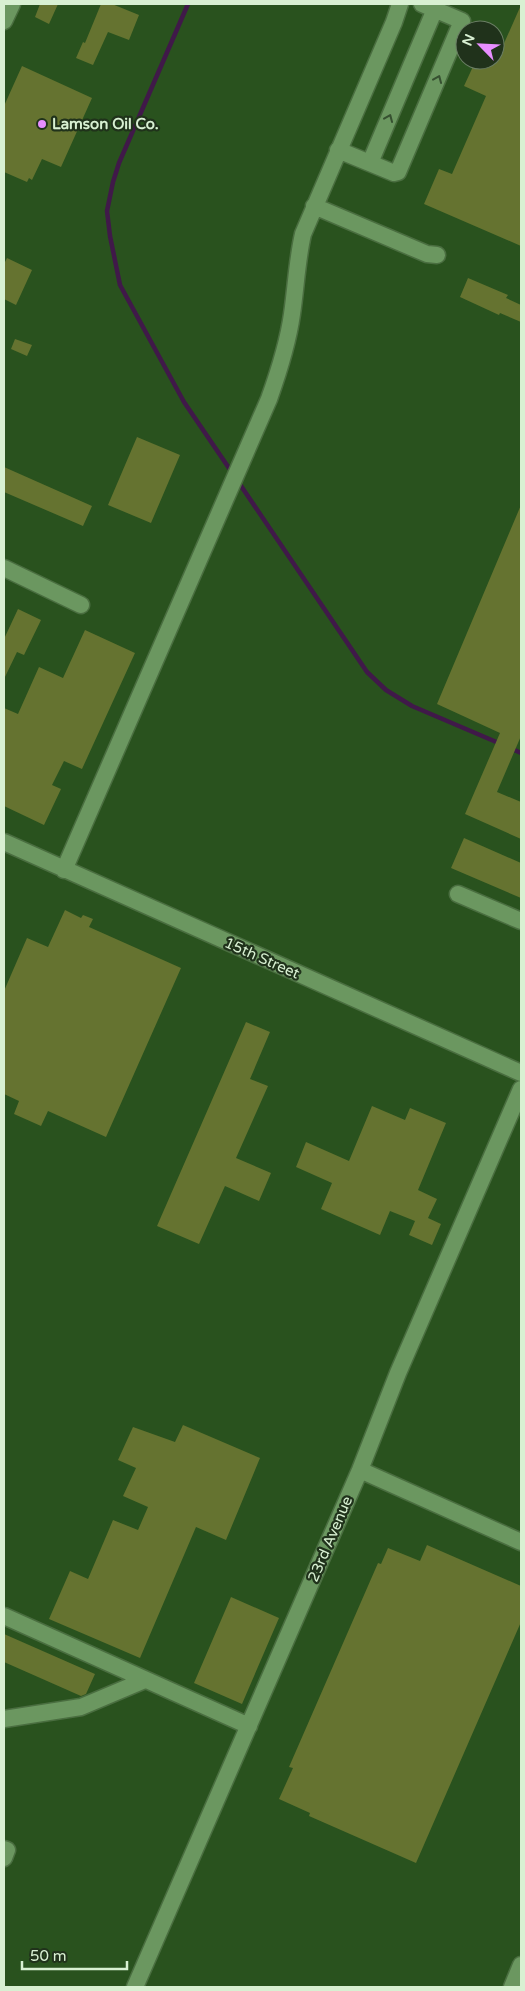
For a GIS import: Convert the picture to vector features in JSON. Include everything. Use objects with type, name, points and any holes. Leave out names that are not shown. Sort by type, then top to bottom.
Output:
[{"type":"street","points":[[4,21],[12,4]]},
{"type":"street","points":[[64,870],[232,486],[280,371],[292,314],[298,256],[304,234],[314,206],[394,22],[400,4]]},
{"type":"street","points":[[338,150],[394,173],[398,172],[462,21],[428,6],[370,163]]},
{"type":"street","points":[[314,206],[427,254],[437,255]]},
{"type":"street","points":[[4,568],[81,605]]},
{"type":"street","name":"15th Street","points":[[5,845],[521,1073]]},
{"type":"street","points":[[458,894],[521,921]]},
{"type":"street","name":"23rd Avenue","points":[[135,1987],[360,1470],[398,1373],[521,1090]]},
{"type":"street","points":[[360,1470],[521,1542]]},
{"type":"street","points":[[4,1616],[249,1726]]},
{"type":"street","points":[[4,1719],[81,1707],[145,1680]]},
{"type":"street","points":[[512,1987],[521,1965]]},
{"type":"building","points":[[40,4],[58,4],[49,24],[35,17]]},
{"type":"building","points":[[101,4],[112,4],[139,15],[129,40],[108,32],[93,65],[76,58],[83,42],[85,43]]},
{"type":"building","points":[[521,5],[521,246],[424,204],[439,169],[452,174],[486,96],[464,86],[471,70],[505,70],[505,41]]},
{"type":"building","name":"Lamson Oil Co.","points":[[22,66],[92,98],[61,167],[42,159],[32,180],[29,178],[27,182],[4,172],[4,106]]},
{"type":"building","points":[[7,258],[32,270],[16,305],[4,299],[4,264]]},
{"type":"building","points":[[468,278],[508,295],[506,298],[521,305],[521,322],[500,313],[499,315],[460,297]]},
{"type":"building","points":[[15,339],[32,345],[27,356],[11,349]]},
{"type":"building","points":[[137,437],[180,455],[151,523],[108,505]]},
{"type":"building","points":[[4,467],[92,506],[83,526],[4,492]]},
{"type":"building","points":[[521,505],[521,736],[497,792],[521,802],[521,839],[465,814],[500,733],[437,704]]},
{"type":"building","points":[[18,609],[41,620],[24,655],[17,652],[4,679],[4,639]]},
{"type":"building","points":[[85,630],[135,653],[82,769],[64,761],[52,785],[61,789],[44,825],[4,806],[4,708],[18,714],[39,667],[63,678]]},
{"type":"building","points":[[464,838],[521,863],[521,898],[451,868]]},
{"type":"building","points":[[65,910],[81,918],[83,915],[93,919],[89,927],[181,968],[106,1137],[48,1111],[41,1126],[14,1114],[19,1101],[4,1094],[4,991],[27,938],[48,947]]},
{"type":"building","points":[[246,1022],[270,1032],[250,1079],[268,1086],[236,1158],[271,1173],[259,1201],[225,1186],[199,1244],[157,1226]]},
{"type":"building","points":[[372,1106],[405,1120],[410,1108],[446,1123],[418,1190],[437,1199],[428,1218],[441,1224],[432,1245],[409,1235],[415,1221],[390,1211],[380,1235],[321,1209],[332,1183],[296,1167],[306,1142],[349,1161]]},
{"type":"building","points":[[183,1425],[260,1458],[226,1540],[196,1527],[140,1658],[49,1619],[70,1571],[88,1579],[113,1520],[138,1530],[148,1507],[123,1496],[136,1468],[118,1460],[133,1427],[175,1442]]},
{"type":"building","points":[[427,1545],[521,1586],[521,1622],[416,1863],[309,1816],[310,1813],[279,1799],[293,1768],[289,1767],[378,1563],[381,1564],[388,1548],[420,1561]]},
{"type":"building","points":[[231,1597],[279,1618],[242,1704],[194,1683]]},
{"type":"building","points":[[4,1634],[95,1674],[86,1694],[81,1696],[4,1662]]},
{"type":"waterway","points":[[188,4],[119,163],[107,211],[120,285],[184,402],[233,474]]},
{"type":"waterway","points":[[237,480],[367,672],[386,690],[412,706],[501,744]]},
{"type":"waterway","points":[[510,748],[521,753]]},
{"type":"place","name":"Lamson Oil Co.","points":[[42,124]]}]
